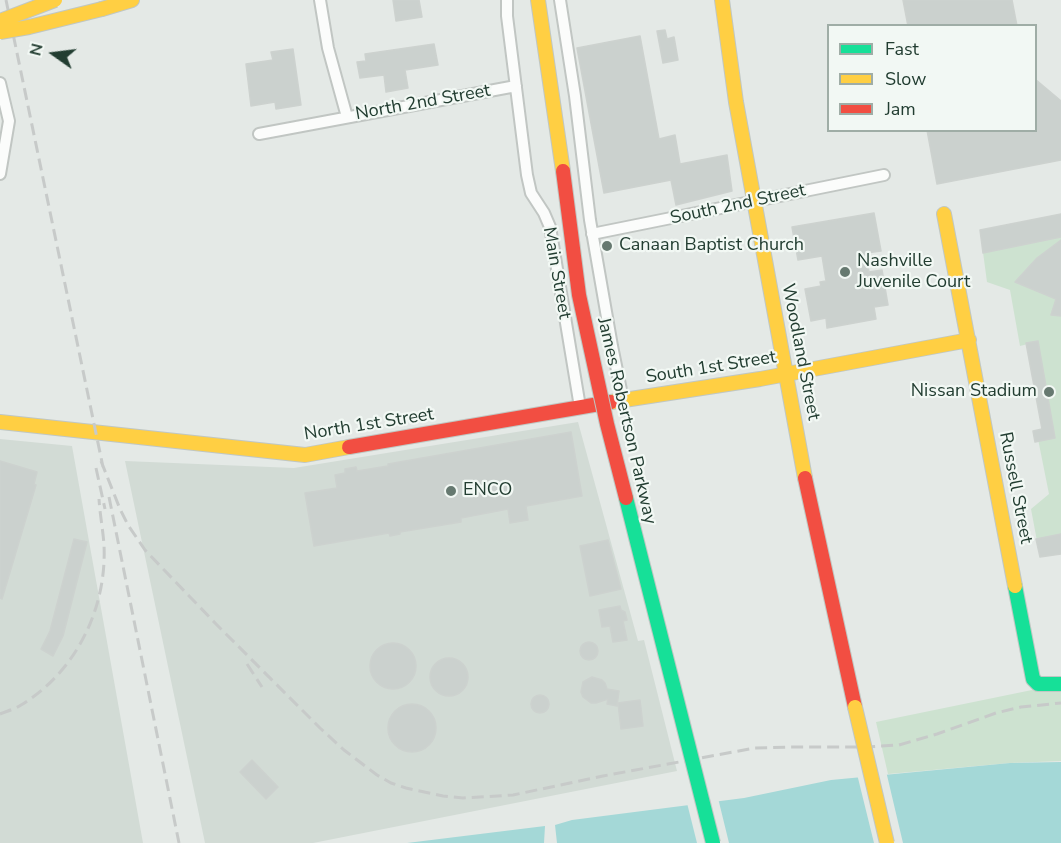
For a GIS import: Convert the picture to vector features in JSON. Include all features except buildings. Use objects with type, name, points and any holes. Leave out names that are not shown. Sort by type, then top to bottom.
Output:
[{"type":"main road","points":[[0,21],[55,0]]},
{"type":"main road","points":[[0,32],[29,27],[132,0]]},
{"type":"main road","name":"James Robertson Parkway","points":[[538,0],[579,295],[604,412],[713,843]]},
{"type":"main road","name":"Woodland Street","points":[[722,0],[733,82],[785,374],[855,707],[887,843]]},
{"type":"main road","name":"Russell Street","points":[[944,214],[1033,679],[1038,684],[1055,684]]},
{"type":"main road","name":"South 1st Street","points":[[600,404],[785,374],[969,340]]},
{"type":"main road","name":"North 1st Street","points":[[0,422],[305,455],[600,404]]},
{"type":"street","points":[[320,0],[328,48],[347,117]]},
{"type":"street","name":"Main Street","points":[[507,0],[507,16],[527,175],[531,194],[550,227],[580,407]]},
{"type":"street","points":[[560,0],[575,96],[592,234],[623,400]]},
{"type":"street","points":[[0,83],[9,121],[0,174]]},
{"type":"street","name":"North 2nd Street","points":[[259,134],[516,86]]},
{"type":"street","name":"South 2nd Street","points":[[592,234],[884,175]]},
{"type":"shaded area","points":[[578,422],[638,641],[644,640],[677,771],[313,843],[205,843],[125,461],[294,468]]},
{"type":"shaded area","points":[[0,439],[72,446],[143,843],[0,843]]},
{"type":"green space","name":"Nissan Stadium","points":[[1061,214],[1061,554],[1040,557],[1031,509],[1049,494],[1038,439],[1046,438],[1028,344],[1020,346],[1010,290],[987,282],[980,230]]},
{"type":"green space","points":[[1032,690],[1061,692],[1061,761],[1010,763],[888,774],[876,722]]},
{"type":"water","points":[[1061,762],[1061,843],[557,843],[555,825],[572,820],[744,798],[831,780],[1010,763]]},
{"type":"water","points":[[545,826],[544,843],[407,843]]},
{"type":"pier","points":[[886,771],[903,843],[874,843],[857,774]]},
{"type":"pier","points":[[718,798],[729,843],[697,843],[687,803]]},
{"type":"railway","points":[[6,0],[103,467]]},
{"type":"railway","points":[[101,461],[120,509],[145,550],[216,624],[344,750],[377,775],[406,788],[463,798],[513,795],[755,748],[899,745],[996,713],[1021,707],[1061,703]]},
{"type":"railway","points":[[96,468],[105,509]]},
{"type":"railway","points":[[109,497],[179,843]]},
{"type":"railway","points":[[0,714],[19,706],[58,675],[72,656],[94,615],[104,569],[99,499]]},
{"type":"railway","points":[[247,664],[262,687]]},
{"type":"traffic: fast","points":[[626,498],[713,843]]},
{"type":"traffic: fast","points":[[1015,586],[1033,679],[1038,684],[1061,684]]},
{"type":"traffic: slow","points":[[0,21],[55,0]]},
{"type":"traffic: slow","points":[[102,9],[132,0]]},
{"type":"traffic: slow","points":[[538,0],[563,171]]},
{"type":"traffic: slow","points":[[722,0],[736,102],[805,478]]},
{"type":"traffic: slow","points":[[0,32],[102,9]]},
{"type":"traffic: slow","points":[[944,214],[1015,586]]},
{"type":"traffic: slow","points":[[611,402],[760,379],[969,340]]},
{"type":"traffic: slow","points":[[0,422],[305,455],[349,447]]},
{"type":"traffic: slow","points":[[855,707],[887,843]]},
{"type":"traffic: jam","points":[[563,171],[579,295],[607,424],[626,498]]},
{"type":"traffic: jam","points":[[349,447],[611,402]]},
{"type":"traffic: jam","points":[[805,478],[855,707]]},
{"type":"place","name":"Canaan Baptist Church","points":[[607,246]]},
{"type":"place","name":"Nashville Juvenile Court","points":[[845,272]]},
{"type":"place","name":"Nissan Stadium","points":[[1049,392]]},
{"type":"place","name":"ENCO","points":[[451,491]]}]
